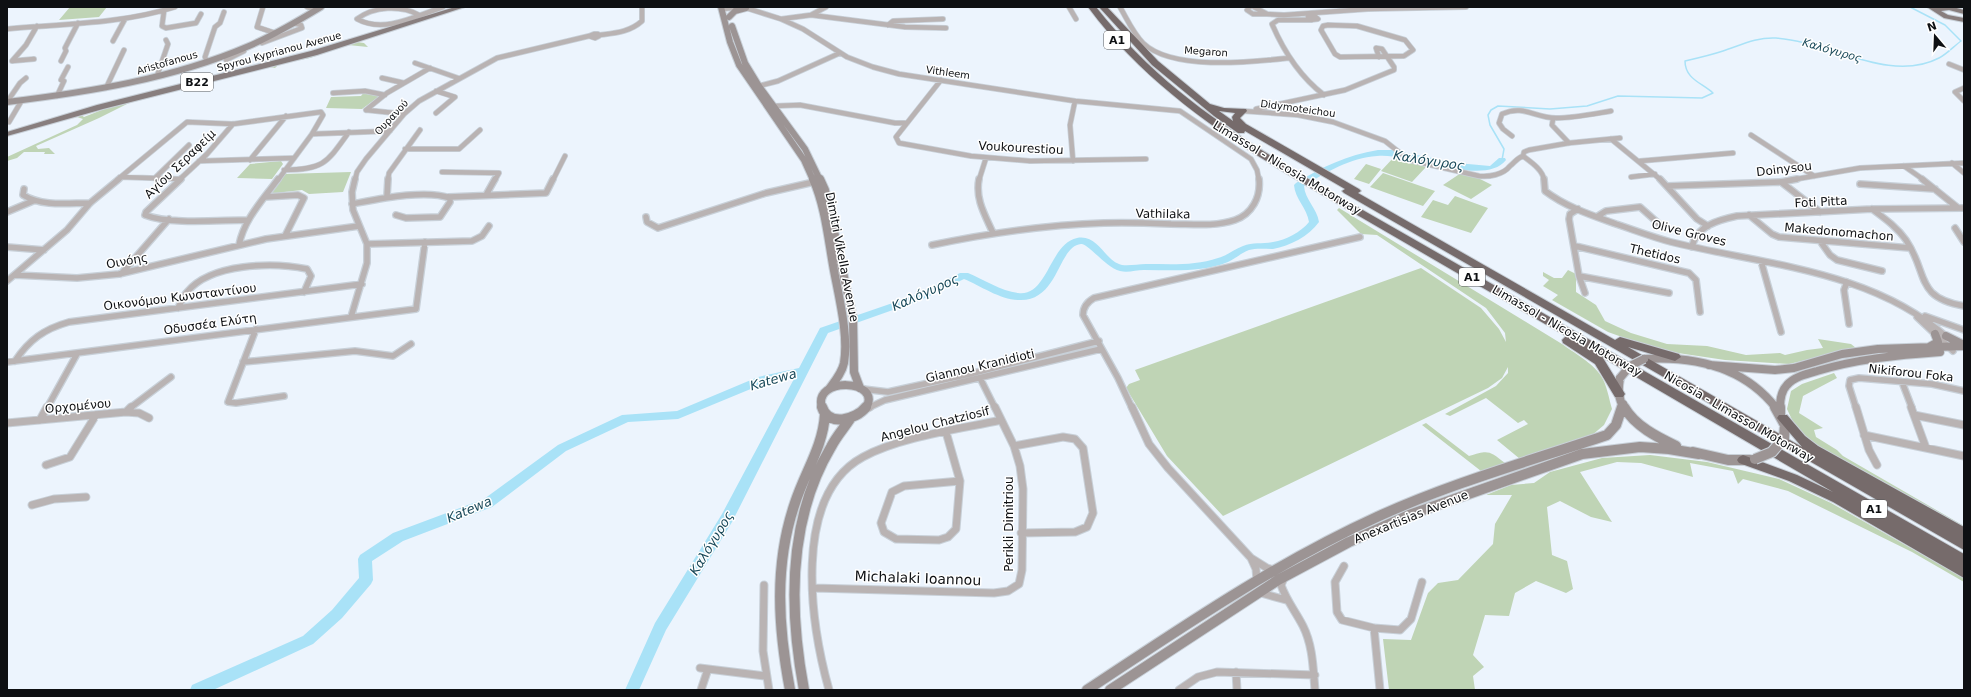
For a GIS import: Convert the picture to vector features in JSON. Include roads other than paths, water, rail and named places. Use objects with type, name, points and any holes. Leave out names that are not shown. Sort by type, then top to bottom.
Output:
[{"type":"highway","name":"Limassol - Nicosia Motorway","points":[[1092,7],[1129,52],[1179,98],[1230,138],[1300,180],[1964,561]]},
{"type":"highway","name":"Nicosia - Limassol Motorway","points":[[1103,7],[1155,63],[1238,129],[1314,170],[1346,191],[1964,546]]},
{"type":"highway","points":[[1108,7],[1126,32]]},
{"type":"highway","points":[[1200,100],[1223,110],[1243,111]]},
{"type":"highway","points":[[1243,111],[1236,117],[1237,121],[1314,170],[1336,180],[1605,334],[1629,345],[1675,357]]},
{"type":"highway","points":[[1346,191],[1413,225]]},
{"type":"highway","points":[[1332,198],[1443,268],[1592,355],[1603,367],[1621,399]]},
{"type":"highway","points":[[1782,416],[1801,439],[1819,453],[1964,533]]},
{"type":"highway","points":[[1749,460],[1793,478],[1837,499],[1964,572]]},
{"type":"main road","name":"Spyrou Kyprianou Avenue","points":[[7,131],[98,105],[326,47],[454,7]]},
{"type":"main road","name":"Spyrou Kyprianou Avenue","points":[[7,134],[100,107],[314,53],[462,7]]},
{"type":"main road","points":[[1930,7],[1954,19],[1964,21]]},
{"type":"main road","name":"Dimitri Vikella Avenue","points":[[724,8],[729,17],[740,52],[759,86],[805,149],[825,190],[854,320],[854,372],[862,388]]},
{"type":"main road","name":"Dimitri Vikella Avenue","points":[[724,8],[730,42],[739,65],[804,160],[814,182],[823,212],[844,324],[844,362],[840,374],[829,389]]},
{"type":"main road","points":[[729,17],[735,11],[744,8]]},
{"type":"main road","points":[[1938,12],[1940,8],[1963,12]]},
{"type":"main road","name":"Aristofanous","points":[[7,102],[106,88],[207,62],[275,33],[318,9]]},
{"type":"main road","points":[[1929,347],[1938,342],[1936,334]]},
{"type":"main road","points":[[1946,336],[1959,348]]},
{"type":"main road","points":[[1709,365],[1775,370],[1794,368],[1842,354],[1878,349],[1929,347],[1959,348]]},
{"type":"main road","points":[[1621,399],[1633,418],[1650,432],[1668,442],[1699,454],[1728,460],[1763,458],[1775,451],[1787,431],[1779,405],[1784,388],[1793,381],[1804,375],[1851,360],[1959,348]]},
{"type":"main road","points":[[1675,357],[1732,372],[1753,385],[1775,405],[1782,416]]},
{"type":"main road","name":"Anexartisias Avenue","points":[[1087,690],[1259,587],[1347,531],[1398,508],[1516,464],[1607,434],[1615,429],[1621,399],[1620,378],[1625,370],[1630,365],[1644,359],[1675,357]]},
{"type":"main road","points":[[849,384],[862,388],[868,397],[866,409],[858,415],[850,418],[832,418],[825,414],[820,408],[820,402],[823,395],[829,389],[839,385],[849,384]]},
{"type":"main road","points":[[790,690],[779,621],[780,576],[788,526],[796,500],[821,444],[824,432],[825,414]]},
{"type":"main road","points":[[804,690],[794,614],[794,583],[798,545],[806,506],[813,488],[833,443],[840,430],[850,418]]},
{"type":"main road","name":"Anexartisias Avenue","points":[[1281,573],[1384,525],[1426,508],[1582,454],[1607,449],[1638,446],[1674,448],[1699,454]]},
{"type":"main road","name":"Anexartisias Avenue","points":[[1110,690],[1259,587]]},
{"type":"street","points":[[7,29],[125,19],[164,11],[175,7]]},
{"type":"street","points":[[263,7],[257,28],[275,33]]},
{"type":"street","points":[[307,7],[318,9]]},
{"type":"street","points":[[419,15],[412,10],[374,10],[360,16],[358,20],[380,26],[419,15],[443,7]]},
{"type":"street","points":[[589,36],[595,40],[600,35],[630,29],[638,25],[642,21],[642,7]]},
{"type":"street","points":[[811,15],[826,7]]},
{"type":"street","points":[[1070,7],[1076,19]]},
{"type":"street","name":"Megaron","points":[[1120,7],[1141,40],[1148,47],[1163,54],[1187,60],[1221,62],[1257,62],[1289,58]]},
{"type":"street","points":[[1250,7],[1247,10],[1250,13],[1311,17]]},
{"type":"street","points":[[1254,7],[1267,14]]},
{"type":"street","points":[[1324,95],[1316,89],[1289,58],[1272,22],[1277,20],[1299,20],[1368,9],[1466,7]]},
{"type":"street","name":"Vithleem","points":[[724,8],[744,8],[781,19],[802,29],[840,53],[858,62],[884,70],[1075,101],[1180,111]]},
{"type":"street","points":[[164,11],[163,27],[191,24],[198,21],[202,14]]},
{"type":"street","points":[[207,62],[205,57],[215,27],[220,23],[224,12]]},
{"type":"street","points":[[781,19],[811,15],[888,25],[946,28]]},
{"type":"street","points":[[113,41],[125,19]]},
{"type":"street","points":[[888,25],[893,21],[943,20]]},
{"type":"street","points":[[61,61],[66,51],[65,48],[78,23]]},
{"type":"street","points":[[226,60],[278,36],[302,28],[301,25],[294,23]]},
{"type":"street","points":[[188,32],[191,24]]},
{"type":"street","points":[[1328,25],[1353,25],[1405,40],[1413,49],[1406,55],[1379,57],[1338,57],[1321,28],[1328,25]]},
{"type":"street","points":[[34,59],[12,61],[26,45],[37,26]]},
{"type":"street","name":"Ουρανού","points":[[351,317],[367,263],[367,244],[352,204],[352,192],[358,172],[366,159],[404,114],[419,101],[458,78],[497,58],[594,34],[600,35]]},
{"type":"street","points":[[157,76],[168,44],[166,40]]},
{"type":"street","points":[[1243,111],[1273,107],[1324,95],[1356,86],[1392,71],[1394,68],[1387,57],[1381,49],[1376,48],[1379,57]]},
{"type":"street","points":[[106,88],[115,66],[120,61],[124,50]]},
{"type":"street","points":[[759,86],[778,81],[840,53]]},
{"type":"street","points":[[415,63],[458,78]]},
{"type":"street","points":[[1949,64],[1964,70]]},
{"type":"street","points":[[57,96],[64,84],[64,81],[61,80],[68,67]]},
{"type":"street","points":[[404,114],[366,110],[385,95],[430,68]]},
{"type":"street","points":[[7,102],[20,83],[26,78]]},
{"type":"street","points":[[382,78],[404,83]]},
{"type":"street","points":[[774,106],[800,104],[895,123],[907,123],[941,80]]},
{"type":"street","points":[[1964,88],[1955,92],[1964,101]]},
{"type":"street","points":[[333,93],[365,90],[385,95]]},
{"type":"street","points":[[436,91],[456,97],[436,113]]},
{"type":"street","points":[[10,122],[22,100]]},
{"type":"street","points":[[1073,161],[1070,125],[1075,101]]},
{"type":"street","points":[[1512,136],[1503,129],[1498,120],[1502,114],[1509,110],[1526,110],[1553,119],[1611,111]]},
{"type":"street","name":"Vathilaka","points":[[932,245],[993,233],[1047,226],[1104,223],[1210,224],[1239,219],[1250,212],[1257,202],[1260,188],[1260,177],[1254,164],[1251,159],[1180,111]]},
{"type":"street","name":"Didymoteichou","points":[[1243,111],[1306,116],[1334,121],[1387,142],[1399,154],[1414,161],[1486,176],[1504,171],[1516,158],[1523,156],[1524,152],[1529,150],[1569,143],[1620,138]]},
{"type":"street","points":[[7,281],[67,230],[90,203],[187,122],[233,124],[321,112],[323,115],[312,134],[248,220],[241,234],[239,245]]},
{"type":"street","points":[[250,160],[286,116]]},
{"type":"street","points":[[1553,119],[1552,124],[1569,143]]},
{"type":"street","name":"Voukourestiou","points":[[907,123],[896,137],[897,141],[905,144],[986,158],[1073,161],[1146,159]]},
{"type":"street","name":"Αγίου Σεραφείμ","points":[[169,219],[147,218],[144,215],[214,147],[233,124]]},
{"type":"street","points":[[387,196],[389,173],[420,130]]},
{"type":"street","points":[[405,149],[459,149],[480,130]]},
{"type":"street","points":[[312,134],[390,131]]},
{"type":"street","points":[[284,170],[307,170],[322,166],[349,132]]},
{"type":"street","points":[[1751,135],[1814,176]]},
{"type":"street","points":[[1611,139],[1655,174],[1697,219],[1708,226]]},
{"type":"street","points":[[156,177],[189,145]]},
{"type":"street","points":[[1640,161],[1733,153]]},
{"type":"street","points":[[352,204],[387,196],[442,195],[449,197],[546,193],[565,156]]},
{"type":"street","name":"Olive Groves","points":[[1523,156],[1534,164],[1544,176],[1545,191],[1578,209],[1654,237],[1692,247],[1792,267],[1847,282],[1918,314],[1946,336]]},
{"type":"street","points":[[199,161],[293,158]]},
{"type":"street","points":[[986,158],[976,185],[977,195],[993,233]]},
{"type":"street","points":[[1952,163],[1964,173]]},
{"type":"street","name":"Doinysou","points":[[1667,186],[1781,182],[1860,168],[1964,163]]},
{"type":"street","points":[[1904,166],[1956,207]]},
{"type":"street","points":[[442,172],[499,173],[486,195]]},
{"type":"street","points":[[1631,177],[1655,174]]},
{"type":"street","points":[[120,177],[180,179]]},
{"type":"street","points":[[646,217],[647,222],[658,228],[766,193],[814,182]]},
{"type":"street","points":[[1781,182],[1820,212]]},
{"type":"street","points":[[1860,184],[1935,189]]},
{"type":"street","points":[[24,189],[23,195],[33,201]]},
{"type":"street","points":[[265,197],[301,195],[304,198],[284,236]]},
{"type":"street","points":[[396,215],[406,218],[440,217],[450,202],[449,197]]},
{"type":"street","points":[[7,212],[33,201],[90,203]]},
{"type":"street","points":[[1598,216],[1606,211],[1640,207],[1658,223]]},
{"type":"street","name":"Foti Pitta","points":[[1692,247],[1695,238],[1708,226],[1728,218],[1749,215],[1872,209],[1964,208]]},
{"type":"street","points":[[1578,209],[1569,216],[1580,276],[1585,293]]},
{"type":"street","points":[[1872,209],[1902,235],[1910,248],[1931,294],[1945,303],[1964,306]]},
{"type":"street","name":"Makedonomachon","points":[[1749,215],[1776,236],[1910,248]]},
{"type":"street","points":[[122,274],[169,219],[248,220]]},
{"type":"street","name":"Οινόης","points":[[15,275],[84,278],[122,274],[239,245],[284,236],[340,231],[359,226]]},
{"type":"street","points":[[367,244],[472,241],[482,236],[489,226]]},
{"type":"street","points":[[1956,228],[1964,242]]},
{"type":"street","points":[[1315,690],[1315,675],[1311,648],[1303,627],[1286,600],[1281,585],[1281,573],[1267,568],[1251,558],[1168,468],[1149,444],[1118,378],[1082,315],[1083,308],[1094,298],[1360,237]]},
{"type":"street","points":[[1820,241],[1830,255],[1837,260],[1882,271]]},
{"type":"street","name":"Οδυσσέα Ελύτη","points":[[7,362],[416,309],[425,242]]},
{"type":"street","name":"Thetidos","points":[[1575,246],[1689,273],[1696,280],[1700,312]]},
{"type":"street","points":[[7,247],[44,250]]},
{"type":"street","points":[[1761,261],[1781,332]]},
{"type":"street","points":[[178,308],[185,293],[192,286],[206,278],[245,267],[292,265],[307,269],[311,276],[304,292]]},
{"type":"street","points":[[1580,276],[1669,293]]},
{"type":"street","points":[[1847,282],[1844,290],[1850,324]]},
{"type":"street","name":"Οικονόμου Κωνσταντίνου","points":[[15,361],[31,339],[54,326],[69,322],[362,284]]},
{"type":"street","name":"Olive Groves","points":[[1876,294],[1917,317],[1936,334],[1959,348]]},
{"type":"street","points":[[1918,314],[1964,330]]},
{"type":"street","points":[[256,329],[228,397],[228,402],[236,403],[284,396]]},
{"type":"street","name":"Giannou Kranidioti","points":[[862,388],[888,392],[970,374],[1098,341]]},
{"type":"street","points":[[243,362],[318,353],[355,351],[393,356],[412,344]]},
{"type":"street","name":"Giannou Kranidioti","points":[[866,409],[885,400],[1101,349]]},
{"type":"street","points":[[40,420],[77,354]]},
{"type":"street","points":[[970,374],[980,378]]},
{"type":"street","points":[[126,412],[139,400],[163,387],[171,377]]},
{"type":"street","name":"Perikli Dimitriou","points":[[980,378],[1014,446],[1020,466],[1023,489],[1021,533],[1022,570],[1019,584]]},
{"type":"street","name":"Nikiforou Foka","points":[[1877,465],[1864,435],[1849,382],[1859,378],[1932,384],[1964,391]]},
{"type":"street","points":[[1902,382],[1926,448]]},
{"type":"street","name":"Ορχομένου","points":[[7,423],[126,412],[139,413],[149,418]]},
{"type":"street","points":[[46,465],[70,457],[96,415]]},
{"type":"street","points":[[1914,415],[1964,425]]},
{"type":"street","name":"Angelou Chatziosif","points":[[829,690],[824,674],[815,613],[814,588],[816,538],[826,498],[837,480],[857,461],[883,447],[1001,420]]},
{"type":"street","points":[[946,432],[958,469],[960,481],[956,529],[948,537],[939,540],[896,539],[884,532],[881,524],[892,492],[904,486],[960,481]]},
{"type":"street","points":[[1864,435],[1964,456]]},
{"type":"street","points":[[1014,446],[1063,437],[1075,439],[1083,448],[1093,513],[1087,527],[1075,532],[1021,533]]},
{"type":"street","points":[[32,505],[54,499],[86,497]]},
{"type":"street","points":[[1251,558],[1256,569],[1259,587],[1286,600]]},
{"type":"street","points":[[1344,566],[1335,582],[1337,612],[1342,620],[1374,628],[1400,630],[1411,619],[1422,582]]},
{"type":"street","name":"Michalaki Ioannou","points":[[814,588],[994,593],[1008,591],[1019,584]]},
{"type":"street","points":[[764,585],[762,628],[765,676],[769,690]]},
{"type":"street","points":[[1374,628],[1380,690]]},
{"type":"street","points":[[701,690],[704,668],[765,676]]},
{"type":"street","points":[[1179,690],[1198,677],[1217,672],[1315,675]]},
{"type":"street","points":[[1236,672],[1237,690]]},
{"type":"waterway","name":"Καλόγυρος","points":[[1502,160],[1504,149],[1490,125],[1488,115],[1491,110],[1498,106],[1550,109],[1587,106],[1618,96],[1702,98],[1713,93],[1691,76],[1688,72],[1685,61],[1714,54],[1749,42],[1769,38],[1796,41],[1858,59],[1879,64],[1900,66],[1920,65],[1939,58],[1961,41],[1945,25],[1910,7]]},
{"type":"waterway","name":"Καλόγυρος","points":[[632,690],[660,627],[727,518],[824,331],[917,298],[964,275],[1014,296],[1020,297],[1031,295],[1039,290],[1046,282],[1063,253],[1070,245],[1078,241],[1090,243],[1109,262],[1122,268],[1195,267],[1224,260],[1246,248],[1276,245],[1292,239],[1307,230],[1314,222],[1312,212],[1303,200],[1299,190],[1299,185],[1324,170],[1364,155],[1392,153],[1457,166],[1488,168]]},
{"type":"waterway","name":"Καλόγυρος","points":[[1494,166],[1502,160]]},
{"type":"waterway","name":"Katewa","points":[[197,690],[308,640],[337,614],[366,580],[365,559],[398,537],[488,503],[562,448],[626,418],[678,415],[762,380],[802,371]]}]
